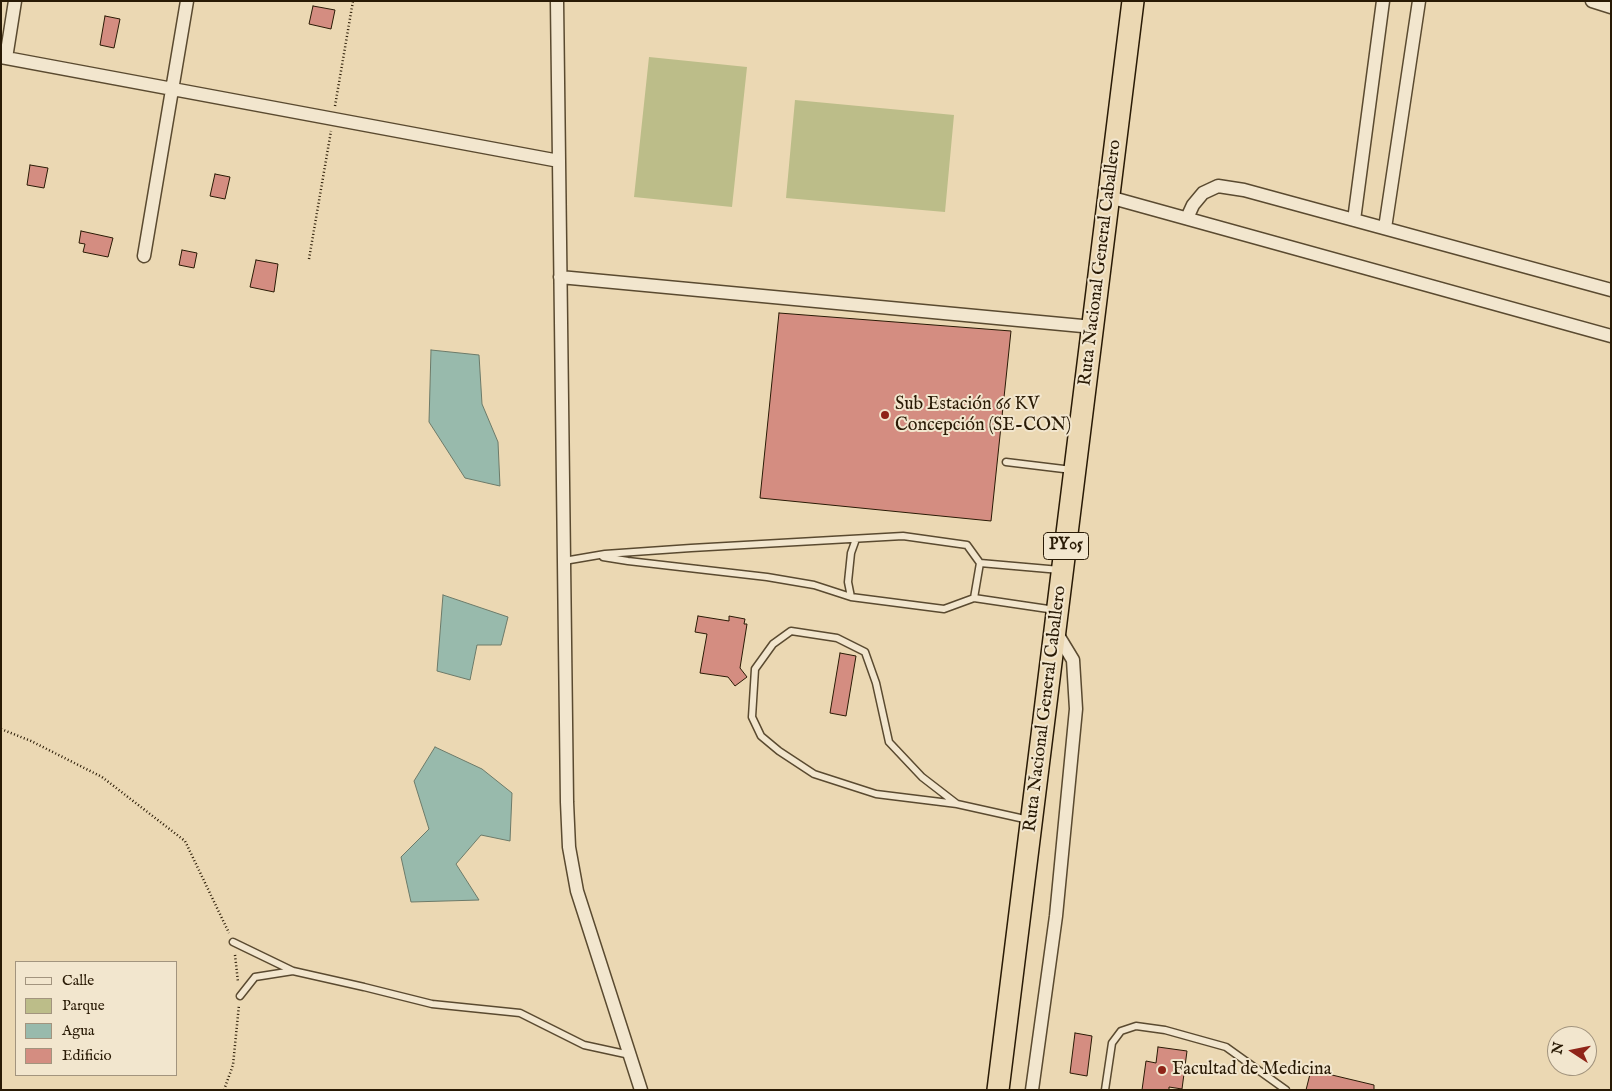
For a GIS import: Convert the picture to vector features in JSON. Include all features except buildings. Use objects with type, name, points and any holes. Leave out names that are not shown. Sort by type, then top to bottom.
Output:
[{"type":"highway","name":"Ruta Nacional General Caballero","points":[[998,1090],[1134,1]]},
{"type":"street","points":[[15,1],[3,58],[559,161]]},
{"type":"street","points":[[144,256],[187,1]]},
{"type":"street","points":[[557,1],[569,847],[577,892],[641,1090]]},
{"type":"street","points":[[1354,220],[1383,1]]},
{"type":"street","points":[[1385,228],[1418,1]]},
{"type":"street","points":[[1592,1],[1611,6]]},
{"type":"street","points":[[1187,218],[1193,205],[1203,193],[1218,186],[1244,190],[1611,290]]},
{"type":"street","points":[[1109,197],[1611,336]]},
{"type":"street","points":[[560,277],[1093,327]]},
{"type":"street","points":[[1032,1090],[1056,916],[1076,709],[1073,660],[1056,632]]},
{"type":"lane","points":[[1006,462],[1076,471]]},
{"type":"lane","points":[[564,561],[597,556],[690,548],[903,536],[967,545],[980,563],[974,598]]},
{"type":"lane","points":[[850,597],[848,582],[851,553],[856,539]]},
{"type":"lane","points":[[597,556],[767,577],[814,585],[850,597],[944,609],[974,598],[1058,610]]},
{"type":"lane","points":[[980,563],[1063,570]]},
{"type":"lane","points":[[957,804],[922,777],[889,742],[876,683],[865,652],[838,638],[792,632],[773,644],[755,669],[752,717],[761,736],[779,751],[814,774],[876,794],[957,804],[1032,821]]},
{"type":"lane","points":[[233,942],[293,971],[364,986],[432,1004],[520,1013],[584,1045],[630,1055]]},
{"type":"lane","points":[[240,996],[255,977],[293,971]]},
{"type":"lane","points":[[1104,1090],[1112,1043],[1121,1031],[1136,1026],[1165,1030],[1226,1047],[1286,1090]]},
{"type":"path","points":[[1,729],[30,741],[102,777],[185,841],[233,942],[240,996],[233,1065],[224,1090]]},
{"type":"green space","points":[[649,57],[747,67],[732,207],[634,197]]},
{"type":"green space","points":[[795,100],[954,115],[945,212],[786,198]]},
{"type":"water","points":[[431,350],[479,355],[482,404],[498,442],[500,486],[465,478],[429,422]]},
{"type":"water","points":[[443,595],[508,617],[501,645],[477,645],[470,680],[437,671]]},
{"type":"water","points":[[435,747],[482,769],[512,793],[510,841],[481,835],[456,864],[479,900],[411,902],[401,857],[429,829],[414,781]]},
{"type":"place","name":"Sub Estación 66 KV Concepción (SE-CON)","points":[[885,415]]},
{"type":"place","name":"Facultad de Medicina","points":[[1162,1070]]}]
